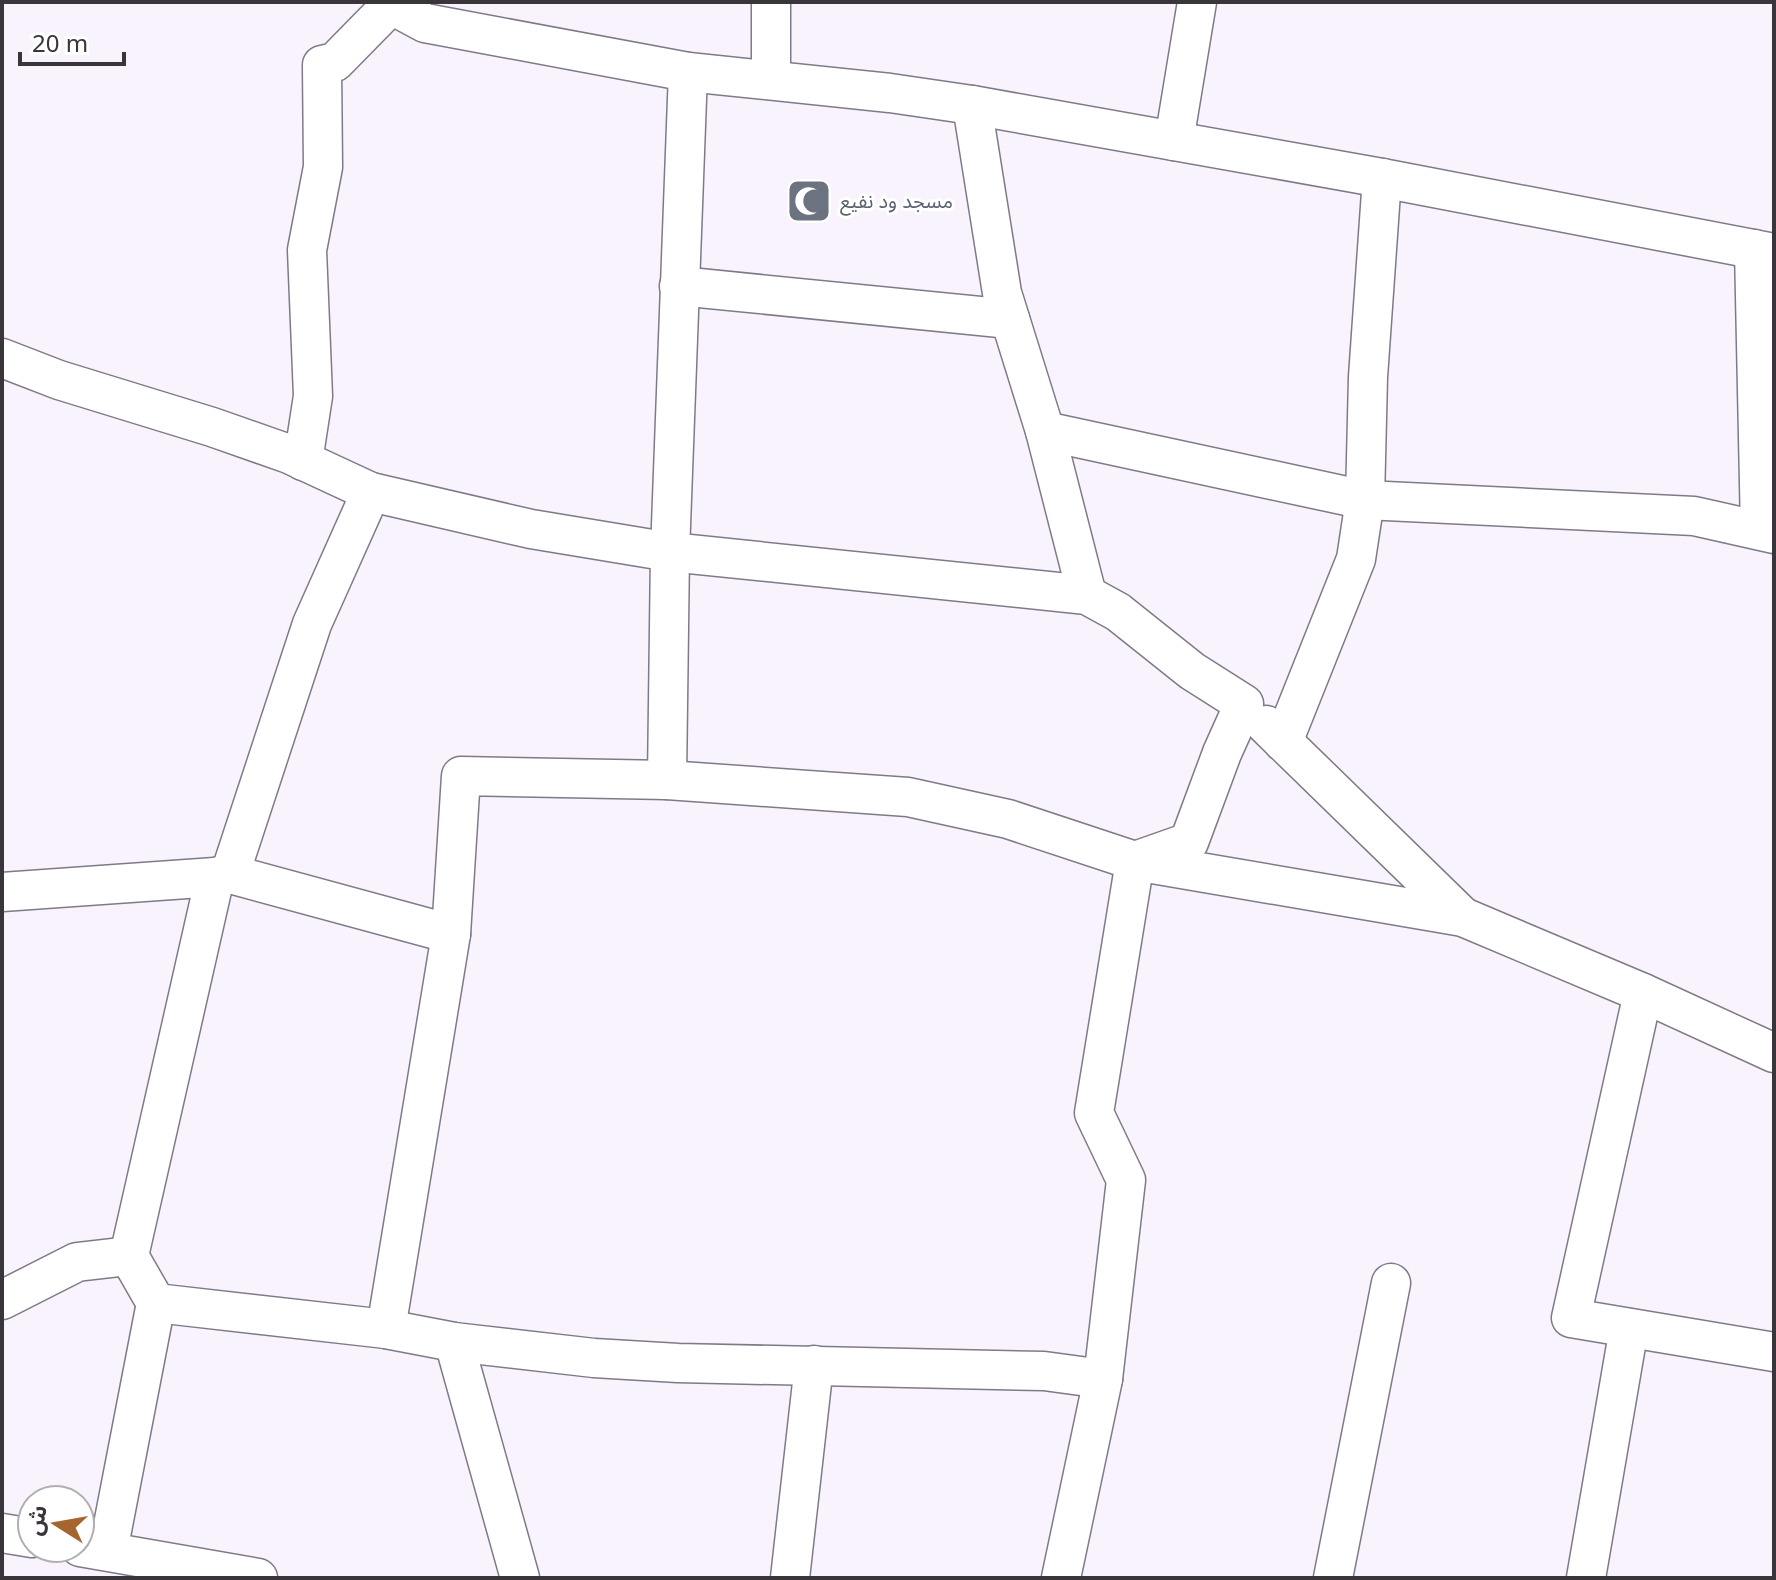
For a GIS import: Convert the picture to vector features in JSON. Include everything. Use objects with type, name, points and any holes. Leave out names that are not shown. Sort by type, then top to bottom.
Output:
[{"type":"street","points":[[771,2],[771,80]]},
{"type":"street","points":[[1174,141],[1197,2]]},
{"type":"street","points":[[303,461],[313,396],[307,250],[323,167],[322,65],[335,62],[388,4],[425,23],[688,72],[890,93],[972,105],[1382,178],[1764,251],[1767,532],[1694,516],[1365,500],[1045,431]]},
{"type":"street","points":[[667,780],[670,552],[688,72]]},
{"type":"street","points":[[972,105],[1002,293],[1045,431],[1087,595]]},
{"type":"street","points":[[1283,742],[1356,559],[1365,500],[1368,377],[1382,178]]},
{"type":"street","points":[[679,286],[1010,319]]},
{"type":"street","points":[[2,358],[59,380],[212,427],[303,461],[371,492],[531,529],[670,552],[1087,595],[1118,612],[1192,671],[1244,704],[1463,917]]},
{"type":"street","points":[[96,1541],[156,1303],[129,1256],[222,876],[312,624],[371,492]]},
{"type":"street","points":[[1135,861],[1189,842],[1244,704]]},
{"type":"street","points":[[386,1329],[451,934],[461,776],[667,780],[908,797],[1008,819],[1135,861],[1463,917],[1643,993],[1774,1053]]},
{"type":"street","points":[[1061,1578],[1103,1379],[1126,1180],[1094,1113],[1135,861]]},
{"type":"street","points":[[2,892],[222,876],[451,934]]},
{"type":"street","points":[[1643,993],[1571,1318],[1774,1352]]},
{"type":"street","points":[[2,1300],[77,1262],[129,1256]]},
{"type":"street","points":[[1333,1578],[1391,1283]]},
{"type":"street","points":[[156,1303],[386,1329],[454,1342],[594,1358],[678,1363],[1044,1371],[1103,1379]]},
{"type":"street","points":[[1586,1578],[1629,1328]]},
{"type":"street","points":[[454,1342],[520,1578]]},
{"type":"street","points":[[790,1578],[814,1365]]},
{"type":"street","points":[[96,1549],[258,1578]]},
{"type":"place","name":"مسجد ود نفيع","points":[[809,201]]}]
